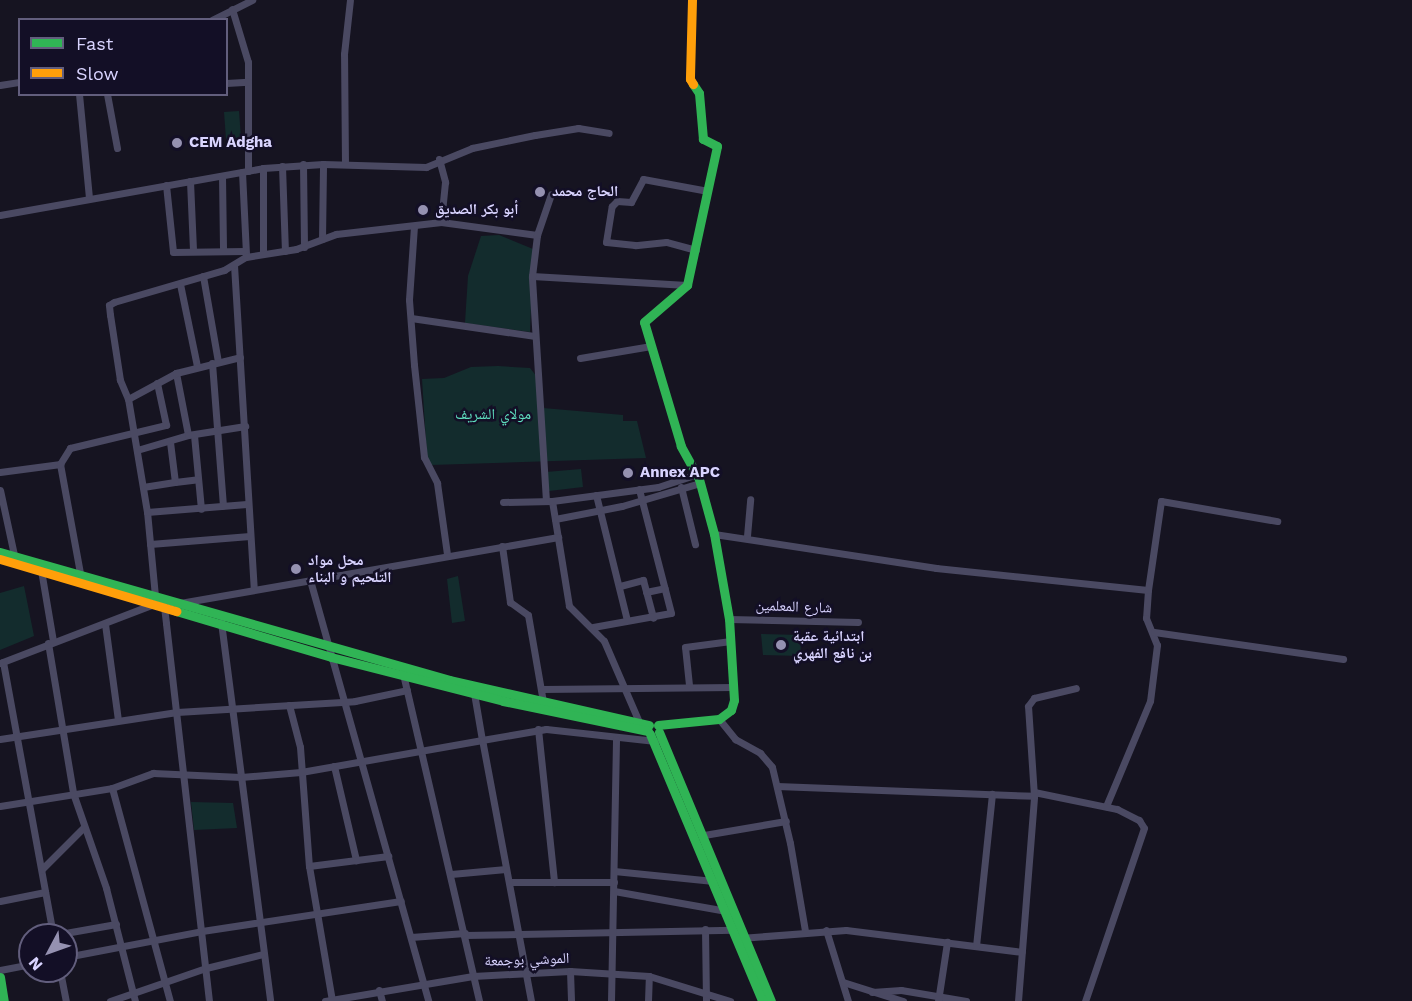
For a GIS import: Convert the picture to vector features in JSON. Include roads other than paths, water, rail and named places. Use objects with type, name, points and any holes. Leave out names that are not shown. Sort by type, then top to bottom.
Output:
[{"type":"street","points":[[215,18],[233,6],[252,0]]},
{"type":"street","points":[[345,164],[344,54],[350,0]]},
{"type":"street","points":[[0,806],[112,788],[146,775],[183,772],[241,777],[301,772],[538,729],[616,739],[651,730],[719,720],[731,710],[735,687],[729,619],[714,534],[698,479],[681,446],[645,319],[687,285],[717,146],[703,139],[699,93],[690,79],[692,0],[686,0]]},
{"type":"street","points":[[209,1001],[177,712],[158,602],[137,450],[128,399],[120,380],[109,305],[234,265],[245,254],[248,82],[245,50],[233,6]]},
{"type":"street","points":[[0,85],[18,82]]},
{"type":"street","points":[[228,83],[248,82]]},
{"type":"street","points":[[79,96],[89,198]]},
{"type":"street","points":[[107,96],[117,148]]},
{"type":"street","points":[[0,215],[263,168],[303,164],[426,167],[439,159],[549,132],[578,128],[609,133]]},
{"type":"street","points":[[439,159],[445,182],[441,222]]},
{"type":"street","points":[[303,164],[304,247]]},
{"type":"street","points":[[322,239],[323,164]]},
{"type":"street","points":[[282,166],[285,251]]},
{"type":"street","points":[[263,168],[263,253]]},
{"type":"street","points":[[222,176],[223,250]]},
{"type":"street","points":[[696,250],[666,242],[635,245],[606,242],[612,206],[617,201],[633,200],[641,179],[708,191]]},
{"type":"street","points":[[190,181],[193,251]]},
{"type":"street","points":[[166,185],[173,252],[223,250],[245,254],[285,251],[304,247],[322,239],[441,222],[537,235]]},
{"type":"street","points":[[551,194],[537,235],[532,276],[534,336],[549,501],[555,519],[569,606],[593,627],[604,641],[626,688],[651,730],[704,835],[762,1001]]},
{"type":"street","points":[[414,226],[411,318],[424,457],[437,483],[447,554]]},
{"type":"street","points":[[234,265],[254,588]]},
{"type":"street","points":[[203,276],[215,362],[222,506]]},
{"type":"street","points":[[532,276],[687,285]]},
{"type":"street","points":[[180,284],[197,366]]},
{"type":"street","points":[[411,318],[534,336]]},
{"type":"street","points":[[580,358],[651,346]]},
{"type":"street","points":[[128,399],[176,373],[240,357]]},
{"type":"street","points":[[176,373],[191,435],[201,509]]},
{"type":"street","points":[[80,573],[60,464],[70,448],[134,436],[167,424],[157,383]]},
{"type":"street","points":[[137,450],[191,435],[244,426]]},
{"type":"street","points":[[170,442],[175,482]]},
{"type":"street","points":[[0,472],[60,464]]},
{"type":"street","points":[[555,519],[643,500],[681,488],[698,479]]},
{"type":"street","points":[[502,502],[549,501],[698,479]]},
{"type":"street","points":[[143,487],[198,480]]},
{"type":"street","points":[[681,488],[695,544]]},
{"type":"street","points":[[593,627],[670,614],[639,489]]},
{"type":"street","points":[[0,490],[14,555]]},
{"type":"street","points":[[596,495],[627,620]]},
{"type":"street","points":[[747,536],[750,499]]},
{"type":"street","points":[[1106,806],[1150,701],[1157,645],[1154,632],[1146,618],[1161,501],[1277,521]]},
{"type":"street","points":[[147,512],[247,504]]},
{"type":"street","points":[[714,534],[747,536],[947,569],[1148,590]]},
{"type":"street","points":[[150,544],[250,536]]},
{"type":"street","points":[[0,552],[80,573],[158,602],[178,603],[447,554],[558,537]]},
{"type":"street","points":[[502,546],[510,602],[528,615],[543,702]]},
{"type":"street","points":[[0,560],[158,602],[474,693],[543,702],[651,730]]},
{"type":"street","points":[[41,570],[73,793],[116,924],[135,1001]]},
{"type":"street","points":[[310,580],[428,1001]]},
{"type":"street","points":[[620,586],[643,580],[653,618]]},
{"type":"street","points":[[646,592],[665,588]]},
{"type":"street","points":[[51,923],[19,736],[2,663],[50,642],[105,624],[158,602]]},
{"type":"street","points":[[178,603],[221,621]]},
{"type":"street","name":"شارع المعلمين","points":[[729,619],[858,622]]},
{"type":"street","points":[[221,621],[270,1001]]},
{"type":"street","points":[[105,624],[118,720]]},
{"type":"street","points":[[1154,632],[1343,660]]},
{"type":"street","points":[[689,685],[685,647],[731,641]]},
{"type":"street","points":[[329,652],[504,697],[651,730]]},
{"type":"street","points":[[403,674],[465,934],[478,1001]]},
{"type":"street","points":[[542,689],[689,685],[735,687]]},
{"type":"street","points":[[1018,1001],[1034,794],[1029,702],[1076,688]]},
{"type":"street","points":[[0,739],[177,712],[344,701],[407,690]]},
{"type":"street","points":[[474,693],[531,1001]]},
{"type":"street","points":[[289,705],[300,747],[309,866],[329,1000]]},
{"type":"street","points":[[719,720],[740,743],[764,756],[777,786],[786,821],[805,931]]},
{"type":"street","points":[[538,729],[554,882]]},
{"type":"street","points":[[651,730],[726,911],[771,1001]]},
{"type":"street","points":[[611,1001],[616,739]]},
{"type":"street","points":[[334,766],[356,860]]},
{"type":"street","points":[[777,786],[1034,794],[1106,806],[1139,820],[1144,832],[1085,1001]]},
{"type":"street","points":[[112,788],[170,1001]]},
{"type":"street","points":[[976,945],[992,794]]},
{"type":"street","points":[[704,835],[786,821]]},
{"type":"street","points":[[42,869],[84,827]]},
{"type":"street","points":[[309,866],[388,856]]},
{"type":"street","points":[[451,874],[506,869]]},
{"type":"street","points":[[614,872],[713,881]]},
{"type":"street","points":[[509,882],[614,882]]},
{"type":"street","points":[[614,891],[726,911]]},
{"type":"street","points":[[0,901],[45,892]]},
{"type":"street","points":[[78,955],[202,931],[401,901]]},
{"type":"street","points":[[78,931],[116,924]]},
{"type":"street","points":[[411,937],[705,929],[738,935],[826,930],[976,945],[1022,952]]},
{"type":"street","points":[[705,929],[706,997]]},
{"type":"street","points":[[826,930],[848,1001]]},
{"type":"street","points":[[939,998],[947,942]]},
{"type":"street","points":[[110,1001],[206,968],[264,954]]},
{"type":"street","points":[[0,970],[18,966]]},
{"type":"street","points":[[570,971],[571,1001]]},
{"type":"street","name":"الموشي بوجمعة","points":[[329,1000],[473,976],[570,971],[649,976],[706,997],[730,1001]]},
{"type":"street","points":[[648,1001],[649,976]]},
{"type":"street","points":[[0,977],[4,1001]]},
{"type":"street","points":[[843,982],[903,1001]]},
{"type":"street","points":[[62,983],[66,1001]]},
{"type":"street","points":[[379,990],[382,1001]]},
{"type":"street","points":[[872,992],[901,990],[966,1001]]},
{"type":"place","name":"CEM Adgha","points":[[177,143]]},
{"type":"place","name":"الحاج محمد","points":[[540,192]]},
{"type":"place","name":"أبو بكر الصديق","points":[[423,210]]},
{"type":"place","name":"Annex APC","points":[[628,473]]},
{"type":"place","name":"محل مواد التلحيم و البناء","points":[[296,569]]},
{"type":"place","name":"ابتدائية عقبة بن نافع الفهري","points":[[781,645]]},
{"type":"park label","name":"مولاي الشريف","points":[[493,415]]}]
